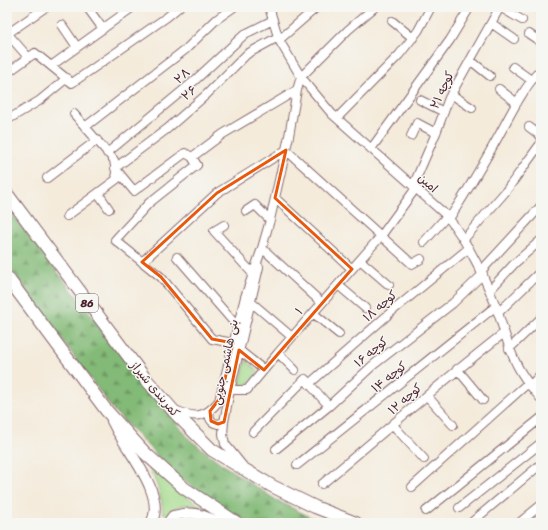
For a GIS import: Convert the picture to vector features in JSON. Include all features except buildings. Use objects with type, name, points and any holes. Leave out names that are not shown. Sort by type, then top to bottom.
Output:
[{"type":"highway","name":"کمربندی شیراز","points":[[7,194],[144,377],[171,408],[212,450],[249,473],[315,507],[356,523]]},
{"type":"highway","points":[[7,277],[106,410],[145,453],[184,488],[237,523]]},
{"type":"main road","points":[[106,410],[148,481],[155,504],[151,522]]},
{"type":"main road","points":[[168,523],[174,516],[184,513],[197,513],[220,523]]},
{"type":"main road","points":[[151,522],[157,518],[161,519],[164,523]]},
{"type":"street","points":[[28,57],[8,35],[46,7]]},
{"type":"street","points":[[87,7],[103,29]]},
{"type":"street","points":[[7,120],[39,101],[167,17],[179,7]]},
{"type":"street","points":[[85,127],[186,49],[217,19],[234,7]]},
{"type":"street","name":"امین","points":[[269,7],[278,39],[301,77],[338,118],[448,218],[458,229],[490,290],[504,333],[518,368],[541,399]]},
{"type":"street","name":"۲۶","points":[[115,168],[167,129],[206,95],[247,54],[278,39],[317,7]]},
{"type":"street","points":[[301,77],[348,30],[375,7]]},
{"type":"street","points":[[338,118],[399,55],[418,31],[431,7]]},
{"type":"street","points":[[371,149],[450,40],[470,7]]},
{"type":"street","points":[[500,7],[522,20]]},
{"type":"street","name":"کوچه ۲۱","points":[[382,236],[414,187],[451,94],[500,7]]},
{"type":"street","points":[[51,66],[132,8]]},
{"type":"street","name":"۲۸","points":[[108,153],[187,87],[245,34],[273,20]]},
{"type":"street","points":[[392,21],[412,38]]},
{"type":"street","points":[[491,23],[514,39]]},
{"type":"street","points":[[62,25],[77,47]]},
{"type":"street","points":[[528,34],[541,42]]},
{"type":"street","points":[[7,73],[35,53],[69,81]]},
{"type":"street","points":[[470,60],[490,76]]},
{"type":"street","points":[[513,67],[531,80]]},
{"type":"street","points":[[424,242],[448,218],[472,183],[517,103],[531,80],[541,69]]},
{"type":"street","name":"بنی هاشمی جنوبی","points":[[171,408],[190,416],[200,415],[210,411],[221,397],[237,326],[270,220],[301,77]]},
{"type":"street","points":[[499,89],[517,103]]},
{"type":"street","points":[[192,157],[223,134],[297,90]]},
{"type":"street","points":[[451,94],[472,108]]},
{"type":"street","points":[[420,100],[444,112]]},
{"type":"street","points":[[67,216],[117,179],[114,160],[74,114]]},
{"type":"street","points":[[411,136],[417,123],[436,133]]},
{"type":"street","points":[[529,127],[541,136]]},
{"type":"street","points":[[47,178],[97,140]]},
{"type":"street","points":[[464,239],[506,191],[541,143]]},
{"type":"street","points":[[142,262],[218,193],[286,150],[412,264],[421,259]]},
{"type":"street","points":[[115,168],[134,191],[185,153],[192,157],[198,164],[150,203],[115,240],[161,278],[212,339],[233,344]]},
{"type":"street","points":[[98,193],[109,208]]},
{"type":"street","points":[[275,198],[352,269]]},
{"type":"street","points":[[246,211],[255,205],[270,220]]},
{"type":"street","name":"کوچه ۱۶","points":[[276,449],[329,406],[372,366],[453,303],[482,273],[541,206]]},
{"type":"street","points":[[224,225],[214,231],[253,274]]},
{"type":"street","name":"۱","points":[[230,390],[247,390],[382,236]]},
{"type":"street","points":[[490,290],[515,263],[541,240]]},
{"type":"street","points":[[262,248],[322,303]]},
{"type":"street","name":"بنی هاشمی جنوبی","points":[[249,473],[225,444],[223,434],[230,390],[258,276],[262,248]]},
{"type":"street","name":"کوچه ۱۸","points":[[310,384],[390,313],[469,248]]},
{"type":"street","points":[[177,257],[237,326]]},
{"type":"street","points":[[360,260],[389,285]]},
{"type":"street","name":"کوچه ۱۴","points":[[297,465],[497,309],[541,271]]},
{"type":"street","points":[[338,285],[365,308]]},
{"type":"street","points":[[251,302],[292,337]]},
{"type":"street","points":[[313,313],[339,334]]},
{"type":"street","points":[[510,349],[541,318]]},
{"type":"street","name":"کوچه ۱۲","points":[[322,484],[457,369],[504,333]]},
{"type":"street","points":[[239,350],[264,370]]},
{"type":"street","points":[[278,353],[294,370]]},
{"type":"street","points":[[457,369],[484,400]]},
{"type":"street","points":[[412,487],[541,374]]},
{"type":"street","points":[[253,432],[305,379],[329,406]]},
{"type":"street","points":[[427,396],[453,425]]},
{"type":"street","points":[[210,411],[209,415],[211,421],[218,424],[224,422]]},
{"type":"street","points":[[426,511],[541,418]]},
{"type":"street","points":[[393,425],[424,460]]},
{"type":"street","points":[[459,508],[541,443]]},
{"type":"street","points":[[472,522],[541,464]]},
{"type":"street","points":[[519,523],[541,505]]},
{"type":"highlighted area","points":[[286,150],[275,198],[352,269],[264,370],[239,350],[224,422],[218,424],[211,421],[210,411],[221,397],[233,343],[212,339],[161,277],[142,262],[217,193]]},
{"type":"green space","points":[[7,208],[190,440],[226,467],[276,500],[322,523],[251,523],[233,514],[178,477],[114,411],[7,264]]},
{"type":"green space","points":[[246,360],[259,372],[245,387],[239,387]]},
{"type":"green space","points":[[145,462],[187,497],[217,517],[205,510],[186,505],[174,509],[168,514],[163,513],[161,498],[157,486]]}]
